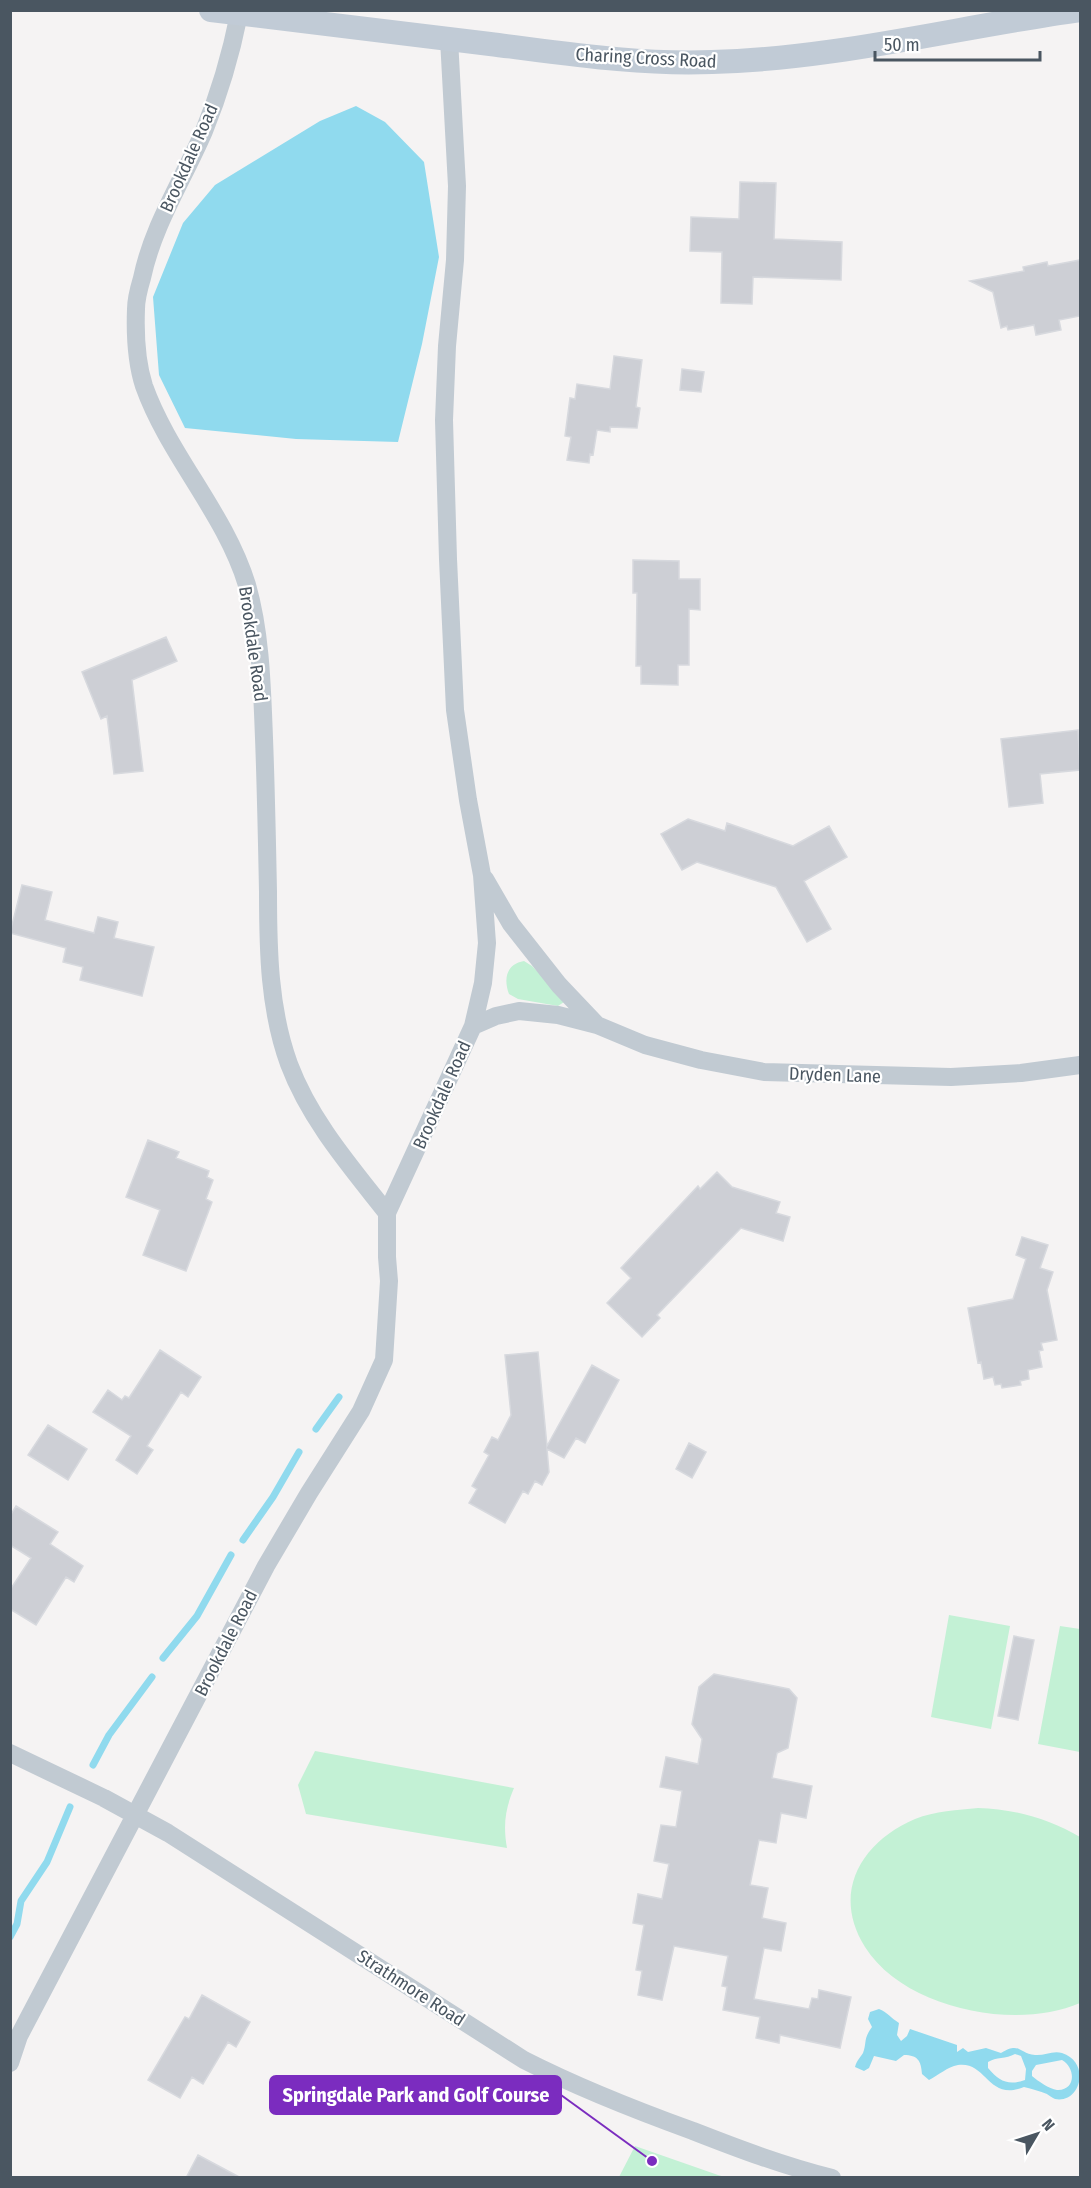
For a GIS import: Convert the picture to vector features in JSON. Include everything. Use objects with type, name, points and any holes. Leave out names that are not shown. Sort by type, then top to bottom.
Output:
[{"type":"street","name":"Charing Cross Road","points":[[211,10],[642,60],[708,63],[754,61],[904,41],[1080,10]]},
{"type":"street","name":"Brookdale Road","points":[[238,14],[225,73],[203,133],[163,214],[147,255],[136,306],[136,351],[144,386],[169,438],[233,550],[247,586],[253,615],[262,696],[268,952],[280,1035],[300,1089],[322,1129],[387,1213]]},
{"type":"street","name":"Brookdale Road","points":[[10,2063],[19,2036],[266,1566],[361,1412],[384,1360],[389,1281],[387,1213],[473,1026],[483,983],[487,943],[482,875],[455,710],[448,570],[444,420],[447,346],[455,260],[457,186],[449,39]]},
{"type":"street","name":"Dryden Lane","points":[[482,875],[511,924],[559,985],[597,1025]]},
{"type":"street","name":"Dryden Lane","points":[[473,1026],[496,1016],[519,1011],[558,1015],[597,1025],[645,1045],[701,1060],[764,1072],[951,1077],[1021,1073],[1080,1065]]},
{"type":"street","name":"Strathmore Road","points":[[10,1753],[136,1815],[294,1912],[524,2060],[584,2090],[751,2153],[832,2178]]},
{"type":"green space","points":[[524,961],[563,997],[564,1002],[558,1006],[518,999],[509,994],[506,983],[508,973],[514,965]]},
{"type":"green space","points":[[949,1615],[1010,1626],[991,1729],[931,1717]]},
{"type":"green space","points":[[1060,1626],[1080,1629],[1080,1752],[1038,1744]]},
{"type":"green space","points":[[315,1751],[514,1788],[506,1818],[507,1848],[306,1814],[298,1785]]},
{"type":"green space","points":[[978,1808],[1005,1810],[1031,1816],[1080,1837],[1080,2003],[1054,2011],[1025,2015],[994,2014],[963,2009],[933,1999],[906,1986],[883,1968],[865,1947],[855,1927],[851,1907],[852,1889],[857,1871],[866,1855],[896,1829],[915,1819],[938,1813]]},
{"type":"green space","points":[[635,2146],[718,2175],[725,2177],[619,2177]]},
{"type":"water","points":[[356,106],[385,122],[424,162],[439,257],[422,344],[398,442],[296,439],[185,428],[159,375],[153,297],[183,223],[215,185],[320,121]]},
{"type":"water","points":[[879,2009],[899,2023],[897,2035],[901,2041],[910,2029],[957,2045],[957,2052],[963,2048],[968,2052],[986,2048],[1001,2053],[1016,2048],[1035,2055],[1062,2053],[1077,2065],[1079,2081],[1071,2095],[1064,2099],[1055,2099],[1024,2087],[1012,2090],[995,2086],[968,2065],[954,2066],[929,2080],[922,2074],[918,2060],[909,2055],[904,2055],[896,2061],[874,2056],[869,2068],[864,2071],[855,2067],[863,2053],[866,2038],[872,2027],[868,2019],[870,2012]],"holes":[[[1015,2054],[1021,2056],[1026,2069],[1025,2080],[1004,2081],[988,2068],[988,2062]],[[1062,2060],[1072,2073],[1068,2087],[1057,2090],[1032,2076],[1036,2065]]]},
{"type":"building","points":[[740,182],[776,183],[774,239],[842,242],[841,280],[753,277],[752,304],[721,303],[722,252],[690,251],[691,217],[739,219]]},
{"type":"building","points":[[1080,260],[1080,316],[1059,320],[1061,330],[1036,335],[1034,325],[1008,330],[1007,326],[1001,328],[993,292],[970,281],[1024,271],[1023,267],[1047,262],[1048,266]]},
{"type":"building","points":[[614,356],[642,360],[636,407],[640,408],[637,428],[610,427],[610,432],[597,430],[593,455],[590,454],[589,463],[567,460],[571,437],[565,436],[570,398],[575,399],[577,384],[610,389]]},
{"type":"building","points":[[682,369],[704,372],[701,392],[680,390]]},
{"type":"building","points":[[633,560],[679,561],[679,579],[700,579],[700,610],[689,609],[689,665],[678,665],[678,685],[641,684],[641,666],[636,666],[637,593],[633,593]]},
{"type":"building","points":[[166,637],[177,661],[132,680],[143,771],[114,774],[107,716],[101,719],[82,672]]},
{"type":"building","points":[[1078,730],[1080,770],[1040,774],[1043,803],[1009,807],[1001,739]]},
{"type":"building","points":[[688,819],[725,831],[727,823],[793,846],[829,826],[847,857],[804,881],[831,929],[807,942],[776,887],[697,862],[682,870],[661,834]]},
{"type":"building","points":[[22,885],[52,892],[45,920],[94,933],[98,917],[118,922],[114,938],[154,947],[142,996],[80,980],[83,967],[63,962],[66,948],[10,933]]},
{"type":"building","points":[[148,1140],[179,1152],[176,1158],[209,1171],[207,1177],[213,1180],[206,1199],[212,1202],[186,1271],[143,1255],[160,1210],[126,1197]]},
{"type":"building","points":[[717,1172],[732,1187],[780,1202],[776,1213],[790,1217],[783,1241],[741,1228],[657,1315],[660,1318],[642,1337],[607,1303],[631,1278],[621,1268],[698,1186],[700,1189]]},
{"type":"building","points":[[1022,1237],[1048,1245],[1040,1268],[1053,1272],[1047,1290],[1057,1340],[1041,1343],[1043,1350],[1039,1351],[1042,1367],[1028,1370],[1029,1379],[1020,1381],[1021,1385],[1002,1388],[1001,1384],[995,1385],[993,1377],[984,1379],[981,1362],[978,1363],[968,1308],[1013,1299],[1026,1259],[1016,1255]]},
{"type":"building","points":[[160,1350],[201,1377],[188,1397],[181,1392],[147,1446],[153,1450],[137,1474],[116,1460],[131,1436],[93,1412],[108,1390],[122,1400],[125,1396],[129,1398]]},
{"type":"building","points":[[538,1352],[547,1446],[592,1365],[619,1380],[585,1443],[576,1438],[564,1458],[547,1449],[549,1472],[542,1485],[535,1481],[528,1494],[523,1491],[505,1523],[469,1503],[477,1489],[472,1486],[489,1455],[484,1452],[492,1437],[498,1440],[511,1415],[505,1355]]},
{"type":"building","points":[[48,1425],[87,1449],[68,1480],[28,1455]]},
{"type":"building","points":[[689,1443],[706,1452],[692,1478],[676,1469]]},
{"type":"building","points":[[16,1506],[58,1532],[50,1544],[83,1566],[74,1582],[66,1577],[36,1625],[10,1609],[10,1590],[31,1558],[10,1545],[10,1516]]},
{"type":"building","points":[[1014,1636],[1034,1640],[1018,1720],[998,1716]]},
{"type":"building","points":[[714,1674],[789,1689],[797,1698],[788,1748],[777,1753],[772,1778],[812,1786],[806,1818],[781,1813],[776,1843],[759,1840],[750,1885],[768,1888],[762,1918],[786,1923],[781,1951],[764,1948],[754,1999],[809,2009],[812,1998],[818,1999],[819,1990],[851,1997],[840,2048],[780,2035],[779,2043],[756,2038],[760,2017],[723,2010],[727,1987],[722,1986],[728,1956],[674,1946],[662,2000],[638,1995],[642,1971],[636,1970],[644,1925],[633,1923],[638,1894],[662,1899],[669,1864],[654,1861],[661,1825],[676,1827],[682,1791],[660,1787],[666,1757],[698,1764],[702,1739],[692,1724],[699,1687]]},
{"type":"building","points":[[202,1995],[250,2022],[236,2047],[228,2042],[203,2084],[192,2077],[180,2098],[148,2080],[185,2017],[189,2019]]},
{"type":"building","points":[[198,2155],[241,2178],[186,2178]]},
{"type":"waterway","points":[[316,1429],[339,1397]]},
{"type":"waterway","points":[[243,1540],[273,1497],[299,1452]]},
{"type":"waterway","points":[[163,1658],[197,1616],[231,1555]]},
{"type":"waterway","points":[[93,1765],[109,1735],[152,1677]]},
{"type":"waterway","points":[[10,1937],[17,1924],[21,1901],[47,1862],[70,1807]]},
{"type":"place","name":"Springdale Park and Golf Course","points":[[652,2161]]}]
